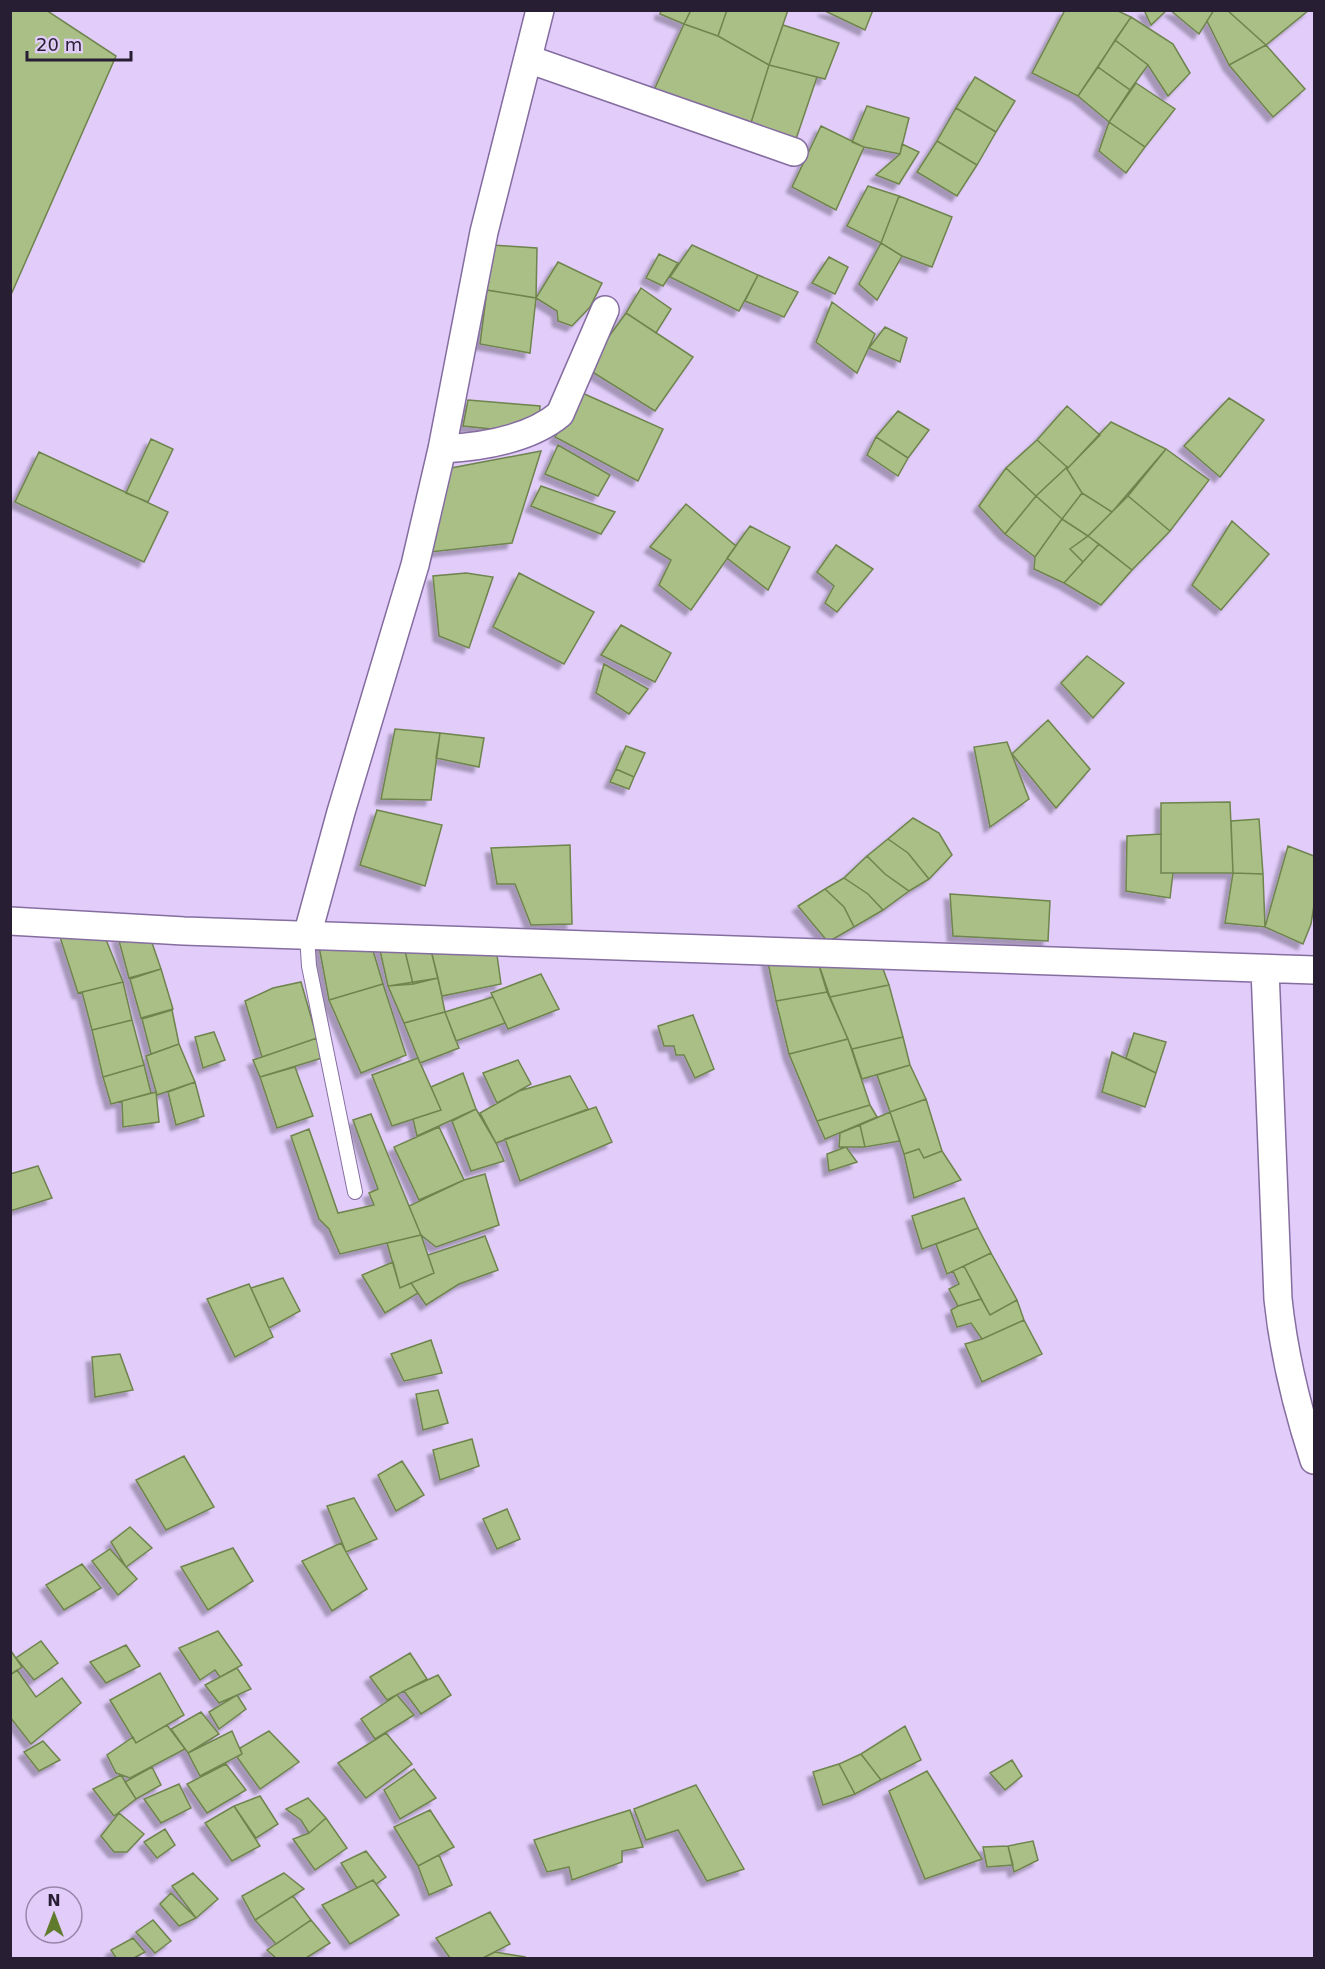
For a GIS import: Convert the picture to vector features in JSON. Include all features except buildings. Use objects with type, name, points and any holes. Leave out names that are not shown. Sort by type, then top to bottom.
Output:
[{"type":"street","points":[[307,936],[341,812],[415,565],[442,449],[484,232],[540,10]]},
{"type":"street","points":[[528,59],[794,152]]},
{"type":"street","points":[[442,449],[474,447],[521,434],[549,423],[560,414],[605,310]]},
{"type":"street","points":[[10,921],[307,936],[1314,970]]},
{"type":"street","points":[[1265,969],[1278,1299],[1282,1340],[1297,1406],[1314,1460]]},
{"type":"lane","points":[[307,936],[309,966],[355,1192]]}]
